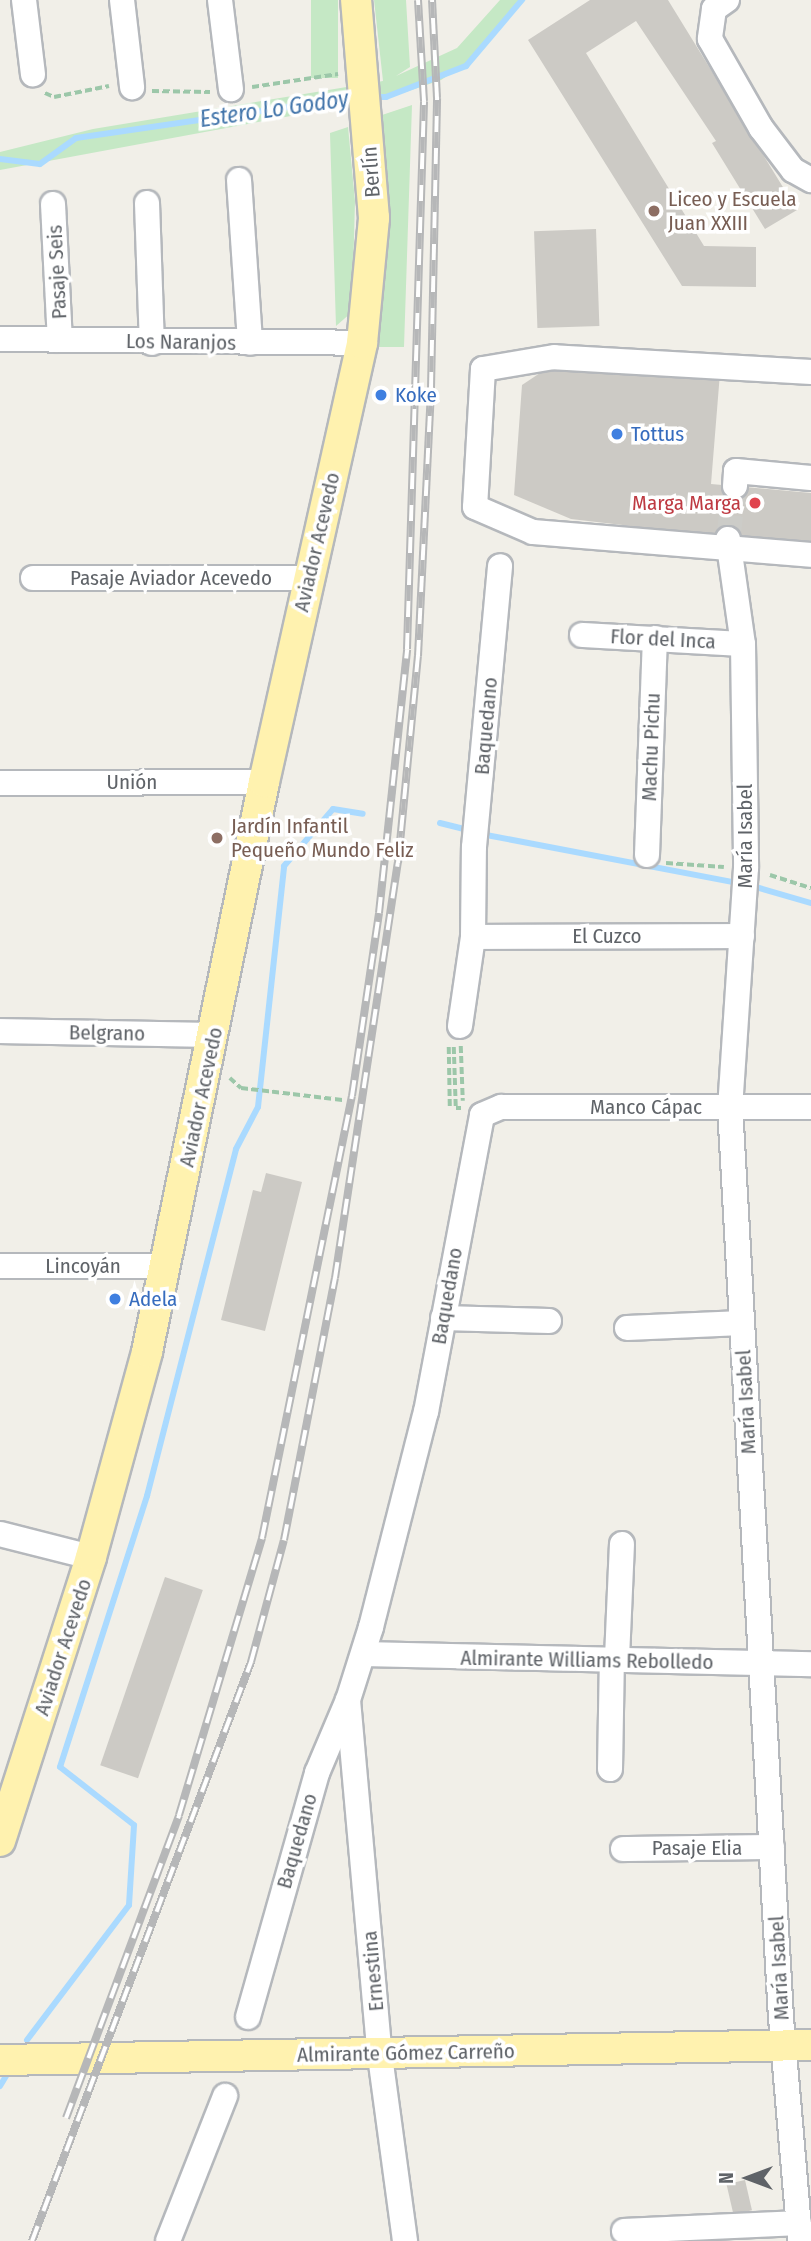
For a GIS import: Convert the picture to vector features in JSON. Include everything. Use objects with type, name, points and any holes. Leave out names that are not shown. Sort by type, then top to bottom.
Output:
[{"type":"main road","name":"Berlín","points":[[356,0],[374,218],[362,343]]},
{"type":"main road","name":"Aviador Acevedo","points":[[0,1841],[6,1805],[91,1557],[165,1266],[264,782],[362,343]]},
{"type":"main road","name":"Almirante Gómez Carreño","points":[[0,2060],[380,2056],[797,2045]]},
{"type":"street","points":[[24,0],[33,75]]},
{"type":"street","points":[[122,0],[132,84]]},
{"type":"street","points":[[220,0],[231,89]]},
{"type":"street","points":[[727,0],[714,9],[710,39],[761,128],[793,170],[811,180]]},
{"type":"street","points":[[239,180],[250,343]]},
{"type":"street","points":[[147,202],[152,342]]},
{"type":"street","name":"Pasaje Seis","points":[[53,204],[60,340]]},
{"type":"street","name":"Los Naranjos","points":[[0,339],[362,343]]},
{"type":"street","points":[[811,372],[554,357],[483,369],[475,507],[533,532],[811,555]]},
{"type":"street","points":[[735,486],[736,471],[811,478]]},
{"type":"street","name":"María Isabel","points":[[730,550],[743,644],[746,868],[730,1107],[772,1847],[797,2045],[799,2232]]},
{"type":"street","name":"Baquedano","points":[[454,1031],[473,937],[474,847],[500,566]]},
{"type":"street","name":"Pasaje Aviador Acevedo","points":[[33,578],[308,578]]},
{"type":"street","name":"Flor del Inca","points":[[582,635],[743,644]]},
{"type":"street","name":"Machu Pichu","points":[[647,855],[655,638]]},
{"type":"street","name":"Unión","points":[[0,783],[264,782]]},
{"type":"street","name":"El Cuzco","points":[[473,937],[742,936]]},
{"type":"street","name":"Belgrano","points":[[0,1031],[214,1035]]},
{"type":"street","name":"Manco Cápac","points":[[473,1111],[501,1107],[811,1107]]},
{"type":"street","name":"Baquedano","points":[[248,2017],[317,1773],[364,1654],[426,1412],[443,1318],[473,1111]]},
{"type":"street","name":"Lincoyán","points":[[0,1266],[165,1266]]},
{"type":"street","points":[[443,1318],[549,1321]]},
{"type":"street","points":[[627,1328],[742,1323]]},
{"type":"street","points":[[0,1534],[91,1557]]},
{"type":"street","points":[[610,1769],[622,1544]]},
{"type":"street","name":"Almirante Williams Rebolledo","points":[[364,1654],[811,1664]]},
{"type":"street","name":"Ernestina","points":[[348,1700],[380,2056],[405,2241]]},
{"type":"street","name":"Pasaje Elia","points":[[623,1849],[772,1847]]},
{"type":"street","points":[[168,2241],[226,2096]]},
{"type":"street","points":[[624,2231],[799,2232]]},
{"type":"path","points":[[33,75],[37,89],[54,97],[132,84]]},
{"type":"path","points":[[647,855],[662,863],[746,868],[811,888]]},
{"type":"path","points":[[450,1107],[454,1031]]},
{"type":"path","points":[[454,1031],[473,1111],[456,1108],[454,1031]]},
{"type":"path","points":[[241,1088],[342,1100]]},
{"type":"green space","points":[[311,0],[338,0],[338,78],[311,78]]},
{"type":"green space","points":[[374,0],[406,0],[410,67],[396,76],[457,48],[500,0],[523,0],[473,59],[441,80],[388,98],[0,170],[0,152],[93,129],[383,81]]},
{"type":"green space","points":[[412,105],[404,347],[371,347],[386,273],[382,115]]},
{"type":"green space","points":[[348,127],[355,201],[352,312],[336,326],[330,133]]},
{"type":"building","points":[[590,0],[668,0],[797,210],[765,229],[712,143],[716,141],[636,21],[586,53],[704,246],[756,247],[756,287],[682,286],[528,40]]},
{"type":"building","points":[[596,229],[599,326],[537,328],[534,231]]},
{"type":"building","name":"Tottus","points":[[561,359],[720,373],[711,484],[811,493],[811,547],[571,519],[514,495],[522,385]]},
{"type":"building","points":[[266,1173],[302,1182],[265,1331],[221,1320],[253,1190],[261,1192]]},
{"type":"building","points":[[165,1577],[203,1590],[138,1778],[100,1765]]},
{"type":"building","points":[[745,2180],[752,2210],[733,2214],[726,2184]]},
{"type":"waterway","name":"Estero Lo Godoy","points":[[371,97],[386,97],[466,66],[522,0]]},
{"type":"waterway","name":"Estero Lo Godoy","points":[[0,159],[40,164],[76,138],[357,97]]},
{"type":"waterway","points":[[27,2040],[129,1905],[134,1825],[60,1767],[147,1496],[236,1149],[258,1107],[284,866],[333,809],[363,814]]},
{"type":"waterway","points":[[440,823],[471,831]]},
{"type":"waterway","points":[[481,834],[738,883]]},
{"type":"waterway","points":[[749,885],[811,903]]},
{"type":"waterway","points":[[0,2086],[6,2076]]},
{"type":"tunnel","points":[[728,539],[735,486]]},
{"type":"railway","points":[[66,2118],[179,1815],[262,1538],[352,1096],[379,913],[407,649],[424,101],[418,0]]},
{"type":"railway","points":[[32,2241],[251,1662],[284,1540],[335,1278],[398,863],[418,656],[431,388],[437,98],[432,0]]},
{"type":"place","name":"Liceo y Escuela Juan XXIII","points":[[654,211]]},
{"type":"place","name":"Koke","points":[[381,395]]},
{"type":"place","name":"Tottus","points":[[617,434]]},
{"type":"place","name":"Marga Marga","points":[[755,503]]},
{"type":"place","name":"Jardín Infantil Pequeño Mundo Feliz","points":[[217,838]]},
{"type":"place","name":"Adela","points":[[115,1299]]}]
